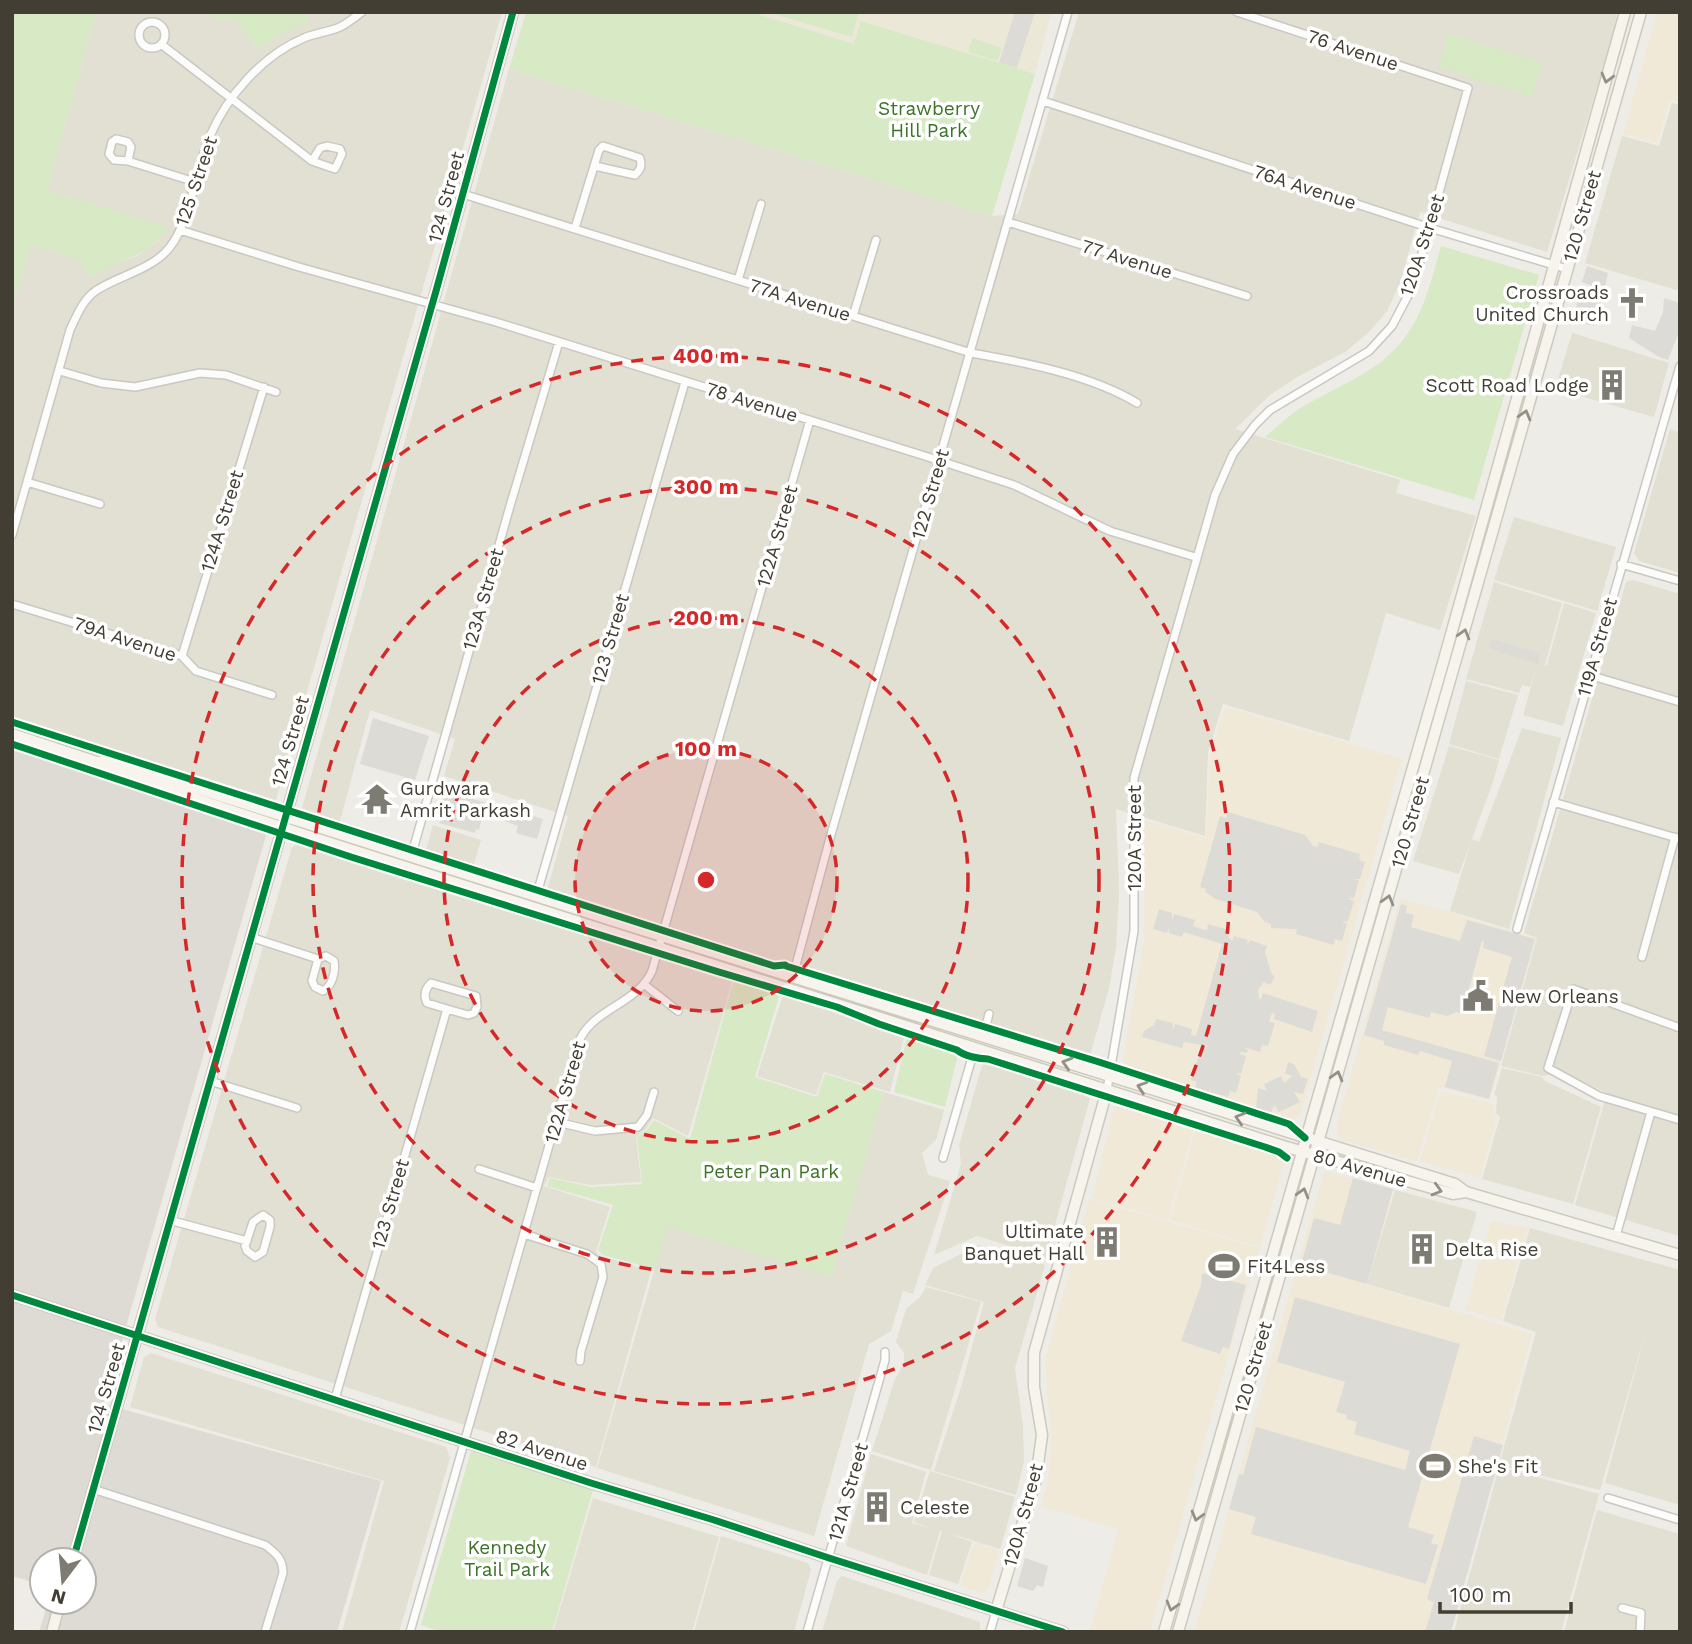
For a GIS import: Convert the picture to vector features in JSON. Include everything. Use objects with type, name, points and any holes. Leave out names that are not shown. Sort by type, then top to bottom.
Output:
[{"type":"main road","name":"124 Street","points":[[76,1546],[513,12]]},
{"type":"main road","name":"120 Street","points":[[1164,1632],[1443,663],[1625,12]]},
{"type":"main road","name":"120 Street","points":[[1178,1632],[1641,12]]},
{"type":"main road","points":[[1485,514],[1489,522],[1482,547],[1485,560]]},
{"type":"main road","points":[[1439,722],[1436,707],[1446,670],[1443,663]]},
{"type":"main road","points":[[1422,781],[1420,763],[1429,730],[1425,724]]},
{"type":"main road","name":"80 Avenue","points":[[12,734],[97,762],[106,769],[411,857],[536,897],[889,1020],[1301,1152],[1453,1195],[1466,1192]]},
{"type":"main road","name":"80 Avenue","points":[[282,821],[373,856],[500,897],[793,976],[1455,1184],[1466,1192],[1680,1255]]},
{"type":"main road","points":[[373,856],[382,855],[400,860],[411,857]]},
{"type":"main road","points":[[500,897],[508,895],[526,900],[536,897]]},
{"type":"main road","points":[[889,1020],[904,1020],[968,1040],[982,1037]]},
{"type":"main road","points":[[975,1047],[983,1045],[1015,1054],[1025,1050]]},
{"type":"main road","name":"120A Street","points":[[996,1611],[1037,1479],[1042,1435],[1034,1387],[1034,1353],[1107,1090]]},
{"type":"main road","name":"82 Avenue","points":[[12,1295],[1063,1632]]},
{"type":"main road","points":[[1234,1384],[1235,1407],[1240,1413]]},
{"type":"main road","points":[[1223,1424],[1228,1430],[1228,1454]]},
{"type":"street","name":"125 Street","points":[[12,535],[70,330],[80,307],[96,291],[156,260],[170,247],[180,230],[210,135],[231,100],[254,71],[280,50],[304,38],[339,27],[362,12]]},
{"type":"street","name":"122 Street","points":[[793,976],[830,838],[1068,12]]},
{"type":"street","name":"76 Avenue","points":[[1237,12],[1468,88]]},
{"type":"street","points":[[161,44],[312,161]]},
{"type":"street","name":"120A Street","points":[[1107,1090],[1134,931],[1134,778],[1214,495],[1233,454],[1270,410],[1369,351],[1392,326],[1413,286],[1468,88]]},
{"type":"street","name":"76A Avenue","points":[[1044,101],[1430,228],[1567,269]]},
{"type":"street","points":[[575,228],[594,166],[599,150],[603,146],[632,154],[640,158],[641,163],[640,170],[635,175],[594,166]]},
{"type":"street","points":[[128,161],[195,183]]},
{"type":"street","name":"77A Avenue","points":[[463,194],[971,353],[1028,363],[1118,392],[1137,403]]},
{"type":"street","points":[[738,280],[761,204]]},
{"type":"street","name":"77 Avenue","points":[[1008,222],[1247,296]]},
{"type":"street","name":"78 Avenue","points":[[180,230],[309,270],[432,303],[940,460],[1014,485],[1110,531],[1195,557]]},
{"type":"street","points":[[853,316],[876,240]]},
{"type":"street","name":"123A Street","points":[[411,857],[559,342]]},
{"type":"street","name":"119A Street","points":[[1517,929],[1680,366]]},
{"type":"street","points":[[60,371],[101,383],[135,387],[200,373],[226,375],[276,392]]},
{"type":"street","name":"123 Street","points":[[536,897],[685,382]]},
{"type":"street","name":"124A Street","points":[[182,656],[264,387]]},
{"type":"street","name":"122A Street","points":[[410,1632],[578,1044],[584,1031],[645,985],[661,942],[810,420]]},
{"type":"street","points":[[27,482],[100,503]]},
{"type":"street","points":[[1621,564],[1680,581]]},
{"type":"street","name":"79A Avenue","points":[[12,604],[182,656],[196,671],[272,695]]},
{"type":"street","points":[[1589,675],[1680,702]]},
{"type":"street","points":[[1553,802],[1677,838],[1642,957]]},
{"type":"street","points":[[250,937],[318,959],[330,957],[335,963],[331,984],[323,991],[314,987],[312,981],[318,959]]},
{"type":"street","points":[[431,983],[476,996],[477,1007],[474,1013],[468,1015],[447,1009],[428,1003],[424,997],[426,988],[431,983]]},
{"type":"street","points":[[645,985],[678,1011]]},
{"type":"street","points":[[1680,1028],[1573,989],[1548,1068],[1599,1096],[1680,1120]]},
{"type":"street","name":"123 Street","points":[[335,1399],[447,1009]]},
{"type":"street","points":[[982,1037],[989,1014]]},
{"type":"street","points":[[943,1158],[975,1047]]},
{"type":"street","points":[[210,1081],[297,1108]]},
{"type":"street","points":[[557,1122],[595,1131],[638,1127],[647,1115],[654,1092]]},
{"type":"street","points":[[1616,1236],[1651,1112]]},
{"type":"street","points":[[479,1169],[537,1188]]},
{"type":"street","points":[[259,1216],[269,1218],[270,1227],[260,1255],[255,1256],[247,1251],[247,1241],[254,1220],[259,1216]]},
{"type":"street","points":[[169,1220],[247,1241]]},
{"type":"street","points":[[524,1234],[587,1254],[598,1261],[603,1276],[580,1362]]},
{"type":"street","name":"121A Street","points":[[807,1632],[885,1360],[885,1352]]},
{"type":"street","points":[[93,1489],[265,1545],[283,1564],[283,1573],[265,1632]]},
{"type":"street","points":[[1608,1498],[1680,1520]]},
{"type":"street","points":[[1622,1608],[1641,1613],[1640,1632]]},
{"type":"street","name":"120A Street","points":[[990,1632],[996,1611]]},
{"type":"shaded area","points":[[96,12],[206,12],[215,20],[235,20],[258,49],[282,33],[308,22],[305,12],[502,12],[276,800],[12,717],[12,310],[31,245],[76,258],[91,277],[110,265],[135,257],[158,241],[167,228],[47,190]]},
{"type":"shaded area","points":[[751,12],[1052,12],[1035,74],[862,21],[854,44]]},
{"type":"shaded area","points":[[1015,12],[1035,12],[1017,68],[999,63]]},
{"type":"shaded area","points":[[1079,12],[1617,12],[1613,35],[1547,252],[1420,212],[1400,283],[1387,311],[1370,331],[1345,352],[1270,395],[1235,429],[1400,480],[1396,493],[1476,516],[1440,630],[1386,613],[1349,741],[1223,704],[1208,752],[1205,836],[1116,809],[1119,892],[1116,948],[1109,988],[1089,1059],[811,970],[780,967],[547,891],[568,816],[444,776],[455,739],[370,710],[340,821],[302,808],[509,69],[992,216],[1018,214]]},
{"type":"shaded area","points":[[1657,12],[1680,12],[1680,102],[1670,100],[1657,143],[1623,134]]},
{"type":"shaded area","points":[[1672,103],[1680,105],[1680,291],[1585,263],[1622,136],[1659,146]]},
{"type":"shaded area","points":[[1587,266],[1608,273],[1604,291],[1597,289],[1596,296],[1602,298],[1594,326],[1572,321],[1580,293],[1587,295],[1590,285],[1582,282]]},
{"type":"shaded area","points":[[1664,298],[1680,303],[1680,329],[1668,360],[1629,338],[1632,325],[1655,331],[1663,312]]},
{"type":"shaded area","points":[[1572,333],[1669,363],[1654,417],[1555,389]]},
{"type":"shaded area","points":[[1670,429],[1680,432],[1680,573],[1639,561],[1634,553]]},
{"type":"shaded area","points":[[1514,517],[1616,547],[1597,611],[1494,580]]},
{"type":"shaded area","points":[[1633,580],[1680,594],[1680,1236],[1575,1205],[1607,1093],[1564,1072],[1542,1076],[1501,1066],[1537,938],[1524,933],[1626,582]]},
{"type":"shaded area","points":[[1494,582],[1562,603],[1545,665],[1539,666],[1547,665],[1564,603],[1596,613],[1563,726],[1523,715],[1537,665],[1530,687],[1522,685],[1519,693],[1466,679]]},
{"type":"shaded area","points":[[1492,639],[1541,654],[1538,664],[1489,648]]},
{"type":"shaded area","points":[[1466,681],[1518,695],[1499,759],[1449,744]]},
{"type":"shaded area","points":[[1225,707],[1402,759],[1300,1116],[1292,1121],[1127,1068],[1123,1059],[1144,939],[1144,820],[1206,838],[1210,754]]},
{"type":"shaded area","points":[[373,718],[429,736],[415,780],[360,764]]},
{"type":"shaded area","points":[[1522,728],[1561,738],[1509,929],[1450,911],[1472,839],[1479,842]]},
{"type":"shaded area","points":[[1449,746],[1499,760],[1459,874],[1413,861]]},
{"type":"shaded area","points":[[12,748],[267,832],[104,1404],[381,1481],[337,1632],[39,1632],[44,1616],[98,1616],[98,1546],[28,1546],[28,1581],[12,1576]]},
{"type":"shaded area","points":[[445,790],[486,803],[479,830],[476,829],[475,833],[439,823]]},
{"type":"shaded area","points":[[506,808],[543,819],[537,839],[516,833],[518,826],[502,820]]},
{"type":"shaded area","points":[[1228,812],[1305,835],[1313,846],[1318,847],[1319,842],[1360,854],[1359,860],[1365,862],[1360,879],[1354,879],[1359,881],[1354,898],[1348,899],[1354,901],[1348,921],[1342,922],[1347,924],[1342,941],[1335,939],[1334,945],[1296,934],[1297,929],[1271,928],[1271,924],[1265,922],[1257,912],[1216,899],[1200,887],[1220,816],[1226,818]]},
{"type":"shaded area","points":[[433,825],[481,840],[473,867],[426,850]]},
{"type":"shaded area","points":[[299,844],[733,979],[688,1136],[653,1118],[646,1129],[636,1137],[641,1182],[590,1185],[549,1177],[544,1186],[610,1207],[596,1251],[598,1255],[651,1271],[596,1467],[158,1327],[155,1319],[292,847]]},
{"type":"shaded area","points":[[1400,898],[1536,938],[1490,1100],[1439,1087],[1417,1161],[1342,1140],[1336,1127]]},
{"type":"shaded area","points":[[1401,904],[1407,906],[1406,913],[1414,915],[1411,927],[1460,941],[1467,920],[1535,939],[1501,1061],[1484,1056],[1512,957],[1483,948],[1484,941],[1462,1014],[1456,1012],[1447,1016],[1431,1012],[1429,1018],[1388,1007],[1382,1030],[1499,1063],[1489,1099],[1445,1087],[1452,1061],[1420,1051],[1418,1055],[1384,1045],[1384,1041],[1364,1035]]},
{"type":"shaded area","points":[[1159,909],[1172,913],[1172,920],[1174,914],[1195,920],[1193,926],[1205,930],[1208,924],[1229,930],[1228,936],[1232,941],[1234,936],[1248,940],[1247,946],[1250,940],[1267,946],[1265,952],[1271,973],[1275,977],[1270,985],[1264,982],[1258,990],[1259,999],[1263,993],[1318,1011],[1312,1032],[1274,1019],[1275,1014],[1272,1013],[1269,1022],[1275,1023],[1268,1046],[1262,1045],[1260,1052],[1243,1047],[1248,1050],[1247,1053],[1240,1054],[1246,1056],[1241,1074],[1235,1073],[1241,1076],[1236,1093],[1230,1091],[1228,1097],[1210,1092],[1212,1085],[1209,1092],[1195,1087],[1197,1082],[1191,1080],[1201,1049],[1206,1050],[1207,1046],[1184,1042],[1182,1048],[1142,1037],[1144,1031],[1154,1025],[1156,1019],[1173,1023],[1173,1030],[1175,1024],[1192,1029],[1191,1035],[1196,1036],[1222,944],[1184,932],[1182,937],[1169,933],[1169,928],[1167,933],[1153,929]]},
{"type":"shaded area","points":[[783,995],[904,1037],[890,1092],[824,1072],[816,1095],[757,1076]]},
{"type":"shaded area","points":[[1288,1062],[1294,1064],[1301,1077],[1308,1079],[1303,1094],[1294,1092],[1300,1102],[1279,1112],[1274,1105],[1271,1113],[1256,1108],[1258,1088],[1267,1091],[1264,1084],[1281,1076],[1284,1083],[1292,1076],[1285,1073]]},
{"type":"shaded area","points":[[988,1063],[1086,1095],[1090,1099],[1046,1257],[977,1236],[934,1255],[961,1164],[959,1145],[982,1066]]},
{"type":"shaded area","points":[[1502,1068],[1542,1077],[1545,1081],[1601,1107],[1573,1204],[1482,1179],[1500,1117],[1496,1113],[1497,1096],[1494,1095]]},
{"type":"shaded area","points":[[1441,1091],[1495,1104],[1494,1114],[1497,1118],[1480,1178],[1420,1161]]},
{"type":"shaded area","points":[[884,1092],[944,1110],[936,1140],[922,1153],[928,1175],[950,1181],[913,1294],[903,1291],[891,1331],[869,1344],[814,1536],[597,1468],[667,1226],[831,1276]]},
{"type":"shaded area","points":[[1124,1105],[1194,1127],[1168,1220],[1092,1198],[1114,1107]]},
{"type":"shaded area","points":[[1196,1127],[1278,1154],[1284,1163],[1260,1247],[1170,1220]]},
{"type":"shaded area","points":[[1324,1171],[1394,1190],[1367,1285],[1532,1334],[1451,1632],[1194,1632]]},
{"type":"shaded area","points":[[1353,1178],[1393,1189],[1367,1284],[1301,1265],[1314,1218],[1340,1225]]},
{"type":"shaded area","name":"Delta Rise","points":[[1395,1190],[1477,1212],[1449,1308],[1367,1284]]},
{"type":"shaded area","points":[[1089,1199],[1259,1248],[1150,1632],[1090,1631],[1118,1529],[1041,1506],[1048,1482],[1051,1436],[1045,1360]]},
{"type":"shaded area","points":[[1491,1221],[1528,1228],[1501,1320],[1465,1310]]},
{"type":"shaded area","points":[[1530,1228],[1680,1270],[1680,1505],[1605,1483],[1647,1327],[1600,1490],[1499,1465],[1536,1332],[1503,1321]]},
{"type":"shaded area","points":[[979,1245],[1045,1265],[1015,1368],[1023,1426],[1024,1461],[1016,1495],[934,1471],[962,1384],[984,1302],[925,1285],[933,1268]]},
{"type":"shaded area","points":[[1202,1273],[1246,1285],[1229,1349],[1223,1347],[1220,1354],[1181,1341],[1201,1285]]},
{"type":"shaded area","points":[[926,1287],[981,1302],[931,1470],[872,1451],[895,1379],[904,1364],[904,1353],[896,1342],[906,1309],[921,1296]]},
{"type":"shaded area","points":[[1295,1297],[1460,1344],[1408,1527],[1434,1535],[1431,1543],[1438,1545],[1426,1584],[1251,1534],[1256,1517],[1229,1509],[1239,1474],[1243,1475],[1256,1427],[1405,1470],[1410,1451],[1354,1434],[1357,1422],[1336,1412],[1345,1382],[1277,1362]]},
{"type":"shaded area","points":[[151,1353],[446,1447],[450,1458],[399,1632],[342,1632],[384,1481],[130,1407],[144,1357]]},
{"type":"shaded area","points":[[1474,1436],[1503,1445],[1451,1632],[1425,1632],[1434,1602],[1427,1599]]},
{"type":"shaded area","points":[[871,1454],[926,1472],[912,1523],[930,1528],[914,1522],[930,1471],[1015,1497],[1000,1549],[949,1533],[972,1542],[958,1584],[929,1575],[942,1531],[927,1575],[846,1546]]},
{"type":"shaded area","points":[[1499,1467],[1599,1494],[1561,1632],[1454,1632]]},
{"type":"shaded area","points":[[593,1498],[719,1537],[692,1632],[553,1632]]},
{"type":"shaded area","points":[[1597,1510],[1680,1534],[1680,1632],[1564,1632]]},
{"type":"shaded area","points":[[721,1536],[808,1563],[811,1570],[794,1632],[694,1632]]},
{"type":"shaded area","points":[[974,1542],[1000,1551],[989,1587],[984,1593],[960,1585]]},
{"type":"shaded area","points":[[1025,1558],[1048,1566],[1043,1587],[1037,1585],[1033,1591],[1017,1586]]},
{"type":"shaded area","points":[[842,1576],[980,1622],[980,1632],[822,1632],[837,1581]]},
{"type":"green space","points":[[12,12],[96,12],[47,190],[168,227],[161,237],[143,251],[91,277],[76,258],[31,245],[12,310]]},
{"type":"green space","points":[[206,12],[305,12],[309,22],[282,33],[258,49],[235,20],[215,20]]},
{"type":"green space","name":"Strawberry Hill Park","points":[[526,12],[751,12],[854,44],[861,21],[1035,74],[992,216],[509,69]]},
{"type":"green space","points":[[767,12],[859,12],[852,37]]},
{"type":"green space","points":[[1448,33],[1543,63],[1532,97],[1439,67]]},
{"type":"green space","points":[[972,38],[1002,48],[997,61],[968,52]]},
{"type":"green space","points":[[1441,246],[1539,275],[1474,500],[1265,437],[1299,409],[1375,366],[1401,343],[1422,308]]},
{"type":"green space","name":"Peter Pan Park","points":[[735,975],[781,990],[755,1077],[817,1097],[825,1074],[884,1092],[831,1277],[667,1226],[655,1269],[603,1255],[598,1250],[613,1205],[547,1186],[550,1178],[591,1187],[642,1184],[637,1137],[647,1130],[654,1120],[690,1139]]},
{"type":"green space","points":[[907,1038],[956,1053],[957,1059],[945,1107],[894,1092]]},
{"type":"green space","name":"Kennedy Trail Park","points":[[471,1451],[593,1490],[552,1632],[442,1632],[421,1625]]},
{"type":"cycle path","points":[[77,1546],[436,291],[513,12]]},
{"type":"cycle path","points":[[12,722],[774,966],[785,965]]},
{"type":"cycle path","points":[[12,744],[351,857],[837,1007],[976,1058],[988,1059],[1265,1147],[1287,1158]]},
{"type":"cycle path","points":[[786,966],[1099,1062],[1289,1124],[1305,1138]]},
{"type":"cycle path","points":[[12,1295],[591,1483],[1063,1632]]},
{"type":"place","name":"Crossroads United Church","points":[[1632,303]]},
{"type":"place","name":"Scott Road Lodge","points":[[1612,385]]},
{"type":"place","name":"Gurdwara Amrit Parkash","points":[[377,799]]},
{"type":"place","name":"New Orleans","points":[[1478,996]]},
{"type":"place","name":"Ultimate Banquet Hall","points":[[1107,1242]]},
{"type":"place","name":"Delta Rise","points":[[1422,1249]]},
{"type":"place","name":"Fit4Less","points":[[1224,1266]]},
{"type":"place","name":"She's Fit","points":[[1435,1466]]},
{"type":"place","name":"Celeste","points":[[877,1507]]}]
